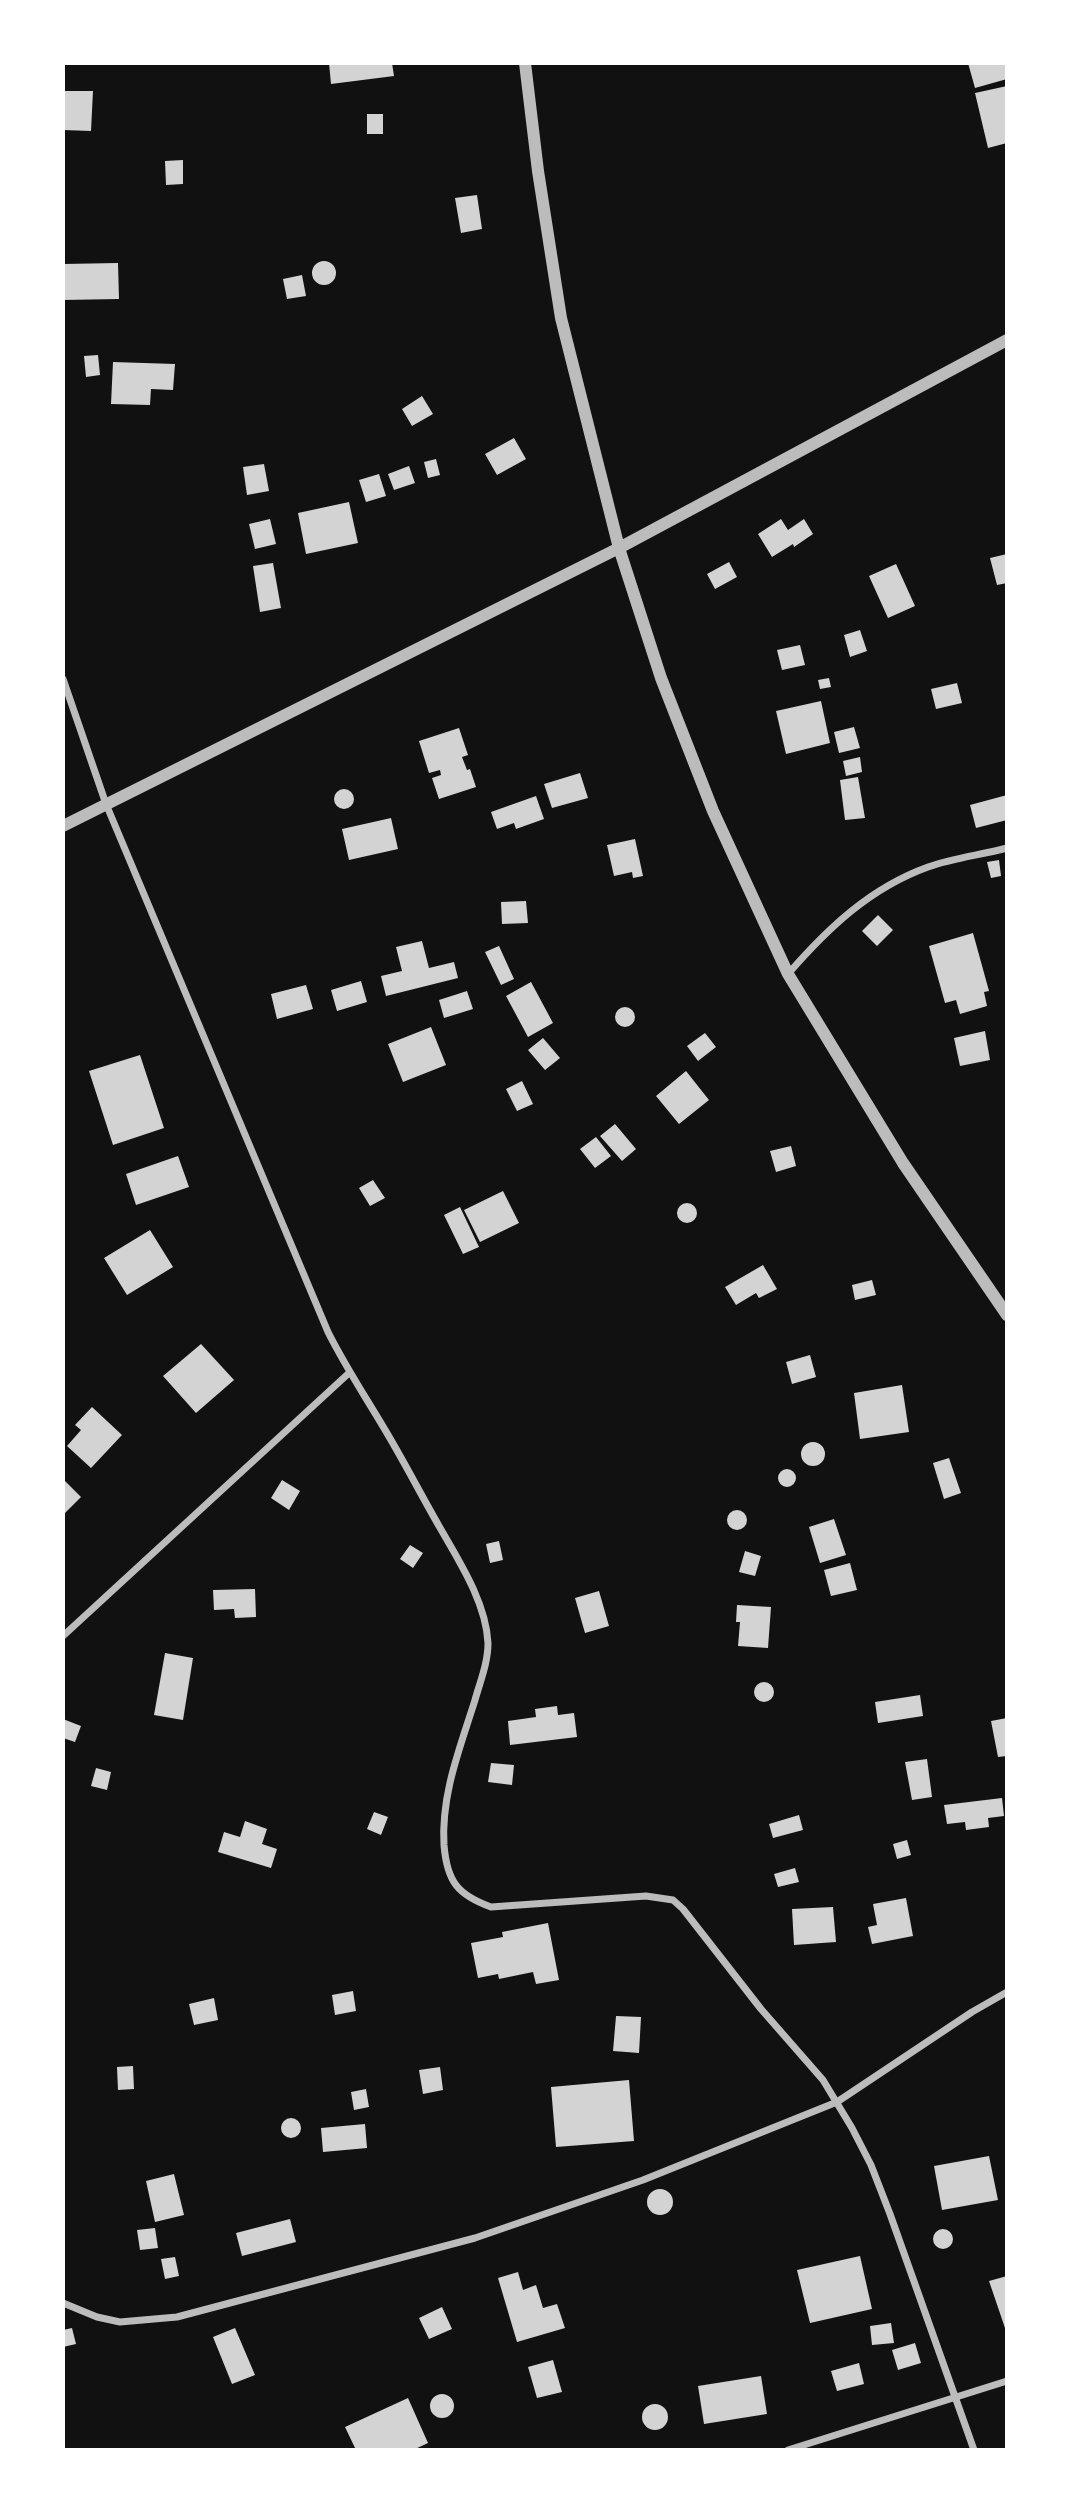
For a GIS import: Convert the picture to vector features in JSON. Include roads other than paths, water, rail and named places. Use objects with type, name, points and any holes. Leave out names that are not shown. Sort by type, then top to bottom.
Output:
[{"type":"street","points":[[525,63],[538,171],[561,318],[619,548],[661,678],[704,787],[788,974],[903,1163],[1007,1315]]},
{"type":"street","points":[[63,826],[619,548],[1007,340]]},
{"type":"street","points":[[63,679],[106,804],[328,1332],[349,1373],[394,1445],[466,1573],[486,1629],[488,1646],[485,1668],[446,1792],[443,1834],[445,1858],[453,1882],[470,1899],[492,1907],[646,1896],[673,1900],[683,1909],[761,2009],[823,2080],[871,2165],[974,2450]]},
{"type":"street","points":[[788,974],[845,914],[890,883],[930,867],[1007,848]]},
{"type":"street","points":[[63,1636],[349,1373]]},
{"type":"street","points":[[63,2302],[97,2318],[144,2322],[190,2313],[475,2238],[643,2180],[837,2102],[971,2012],[1007,1992]]},
{"type":"street","points":[[788,2450],[1007,2381]]}]
